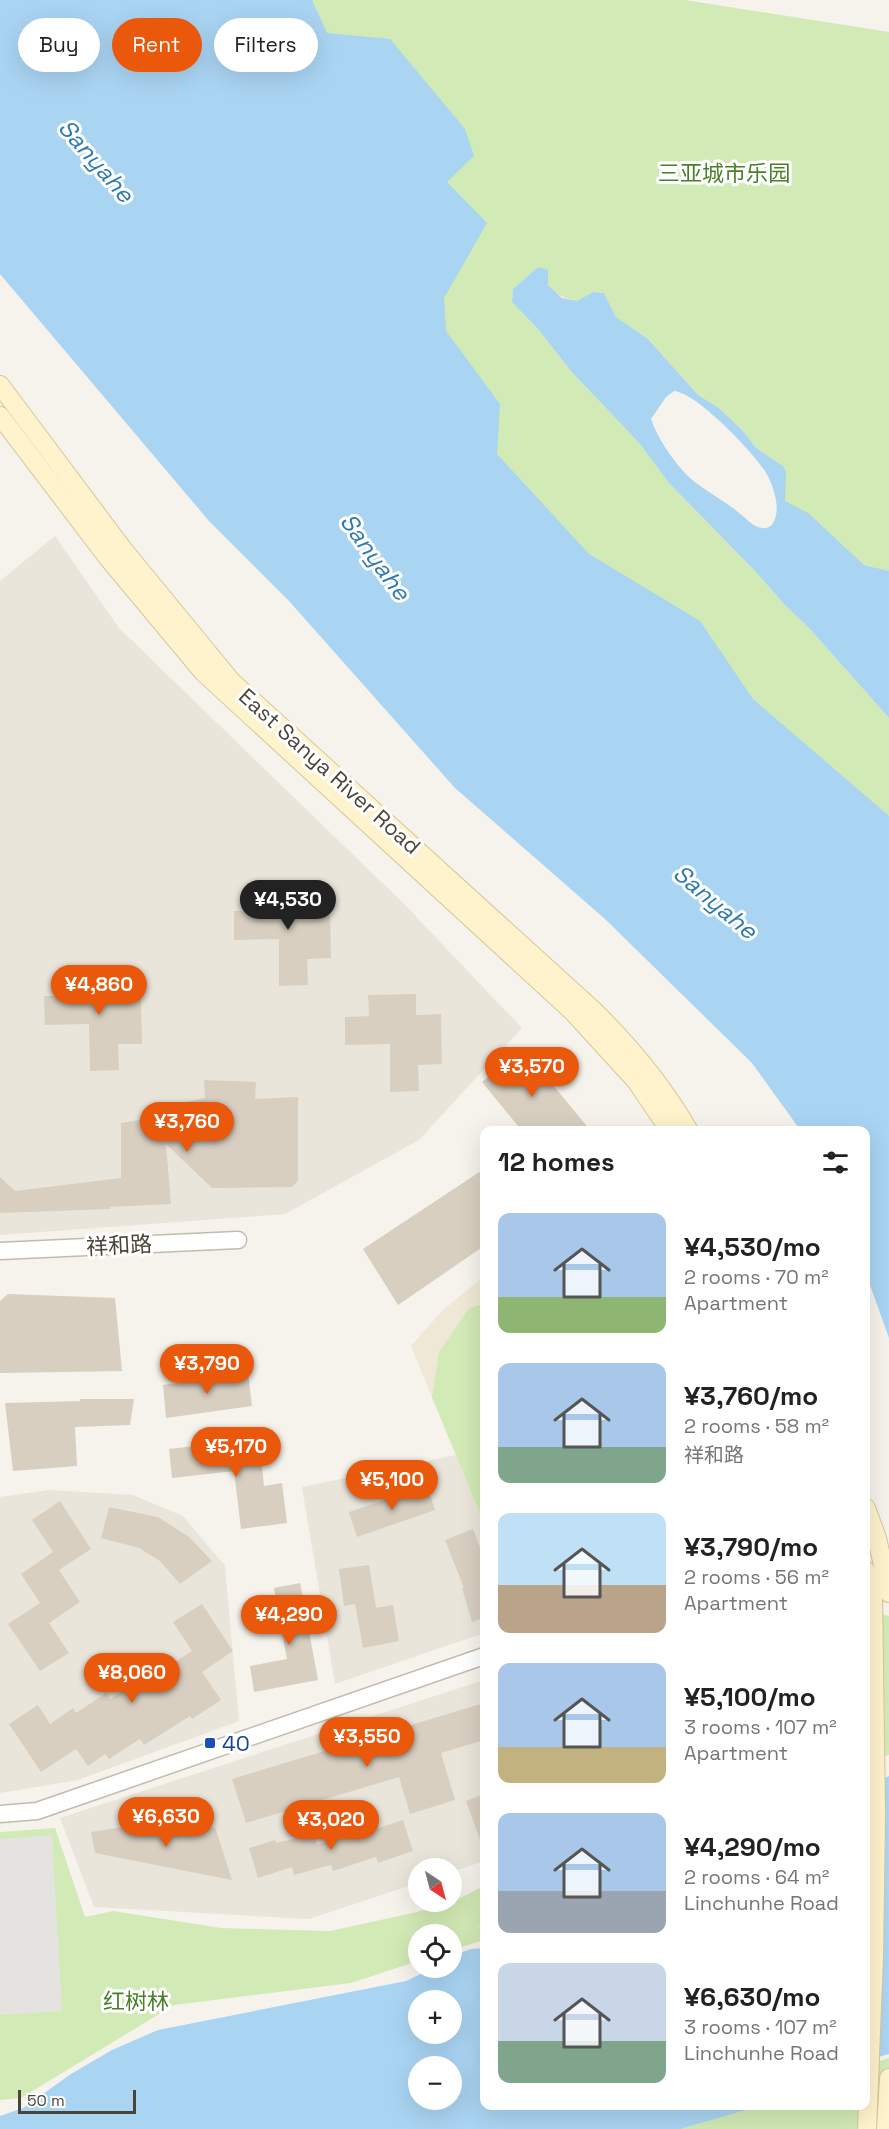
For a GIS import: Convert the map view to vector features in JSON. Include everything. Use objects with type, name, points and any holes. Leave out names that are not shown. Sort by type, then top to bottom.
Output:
[{"type":"main road","name":"East Sanya River Road","points":[[0,385],[122,548],[232,682],[609,1025],[624,1040],[646,1069],[686,1126]]},
{"type":"main road","name":"East Sanya River Road","points":[[0,416],[108,558],[203,672],[573,1012],[636,1081],[667,1126]]},
{"type":"main road","points":[[870,2052],[884,1592],[872,1526],[889,1515]]},
{"type":"main road","points":[[870,1576],[884,1592]]},
{"type":"main road","points":[[886,2129],[889,2078]]},
{"type":"main road","points":[[867,2129],[868,2110]]},
{"type":"street","name":"祥和路","points":[[0,1251],[238,1240]]},
{"type":"street","points":[[0,1814],[37,1811],[480,1657]]},
{"type":"shaded area","points":[[55,536],[119,628],[404,904],[522,1028],[419,1140],[285,1214],[0,1235],[0,581]]},
{"type":"shaded area","points":[[480,1279],[480,1513],[411,1346],[442,1311]]},
{"type":"shaded area","points":[[456,1455],[480,1513],[480,1634],[335,1684],[302,1487]]},
{"type":"shaded area","points":[[48,1490],[133,1495],[183,1516],[225,1566],[239,1721],[78,1780],[0,1793],[0,1497]]},
{"type":"shaded area","points":[[480,1681],[480,1862],[462,1869],[462,1858],[408,1858],[408,1886],[309,1919],[94,1907],[60,1818]]},
{"type":"shaded area","points":[[52,1835],[62,2011],[0,2015],[0,1839]]},
{"type":"green space","name":"三亚城市乐园","points":[[303,0],[685,0],[889,32],[889,578],[874,567],[864,565],[795,507],[784,501],[783,466],[756,448],[743,431],[719,408],[698,395],[648,339],[616,317],[604,293],[593,292],[577,301],[563,297],[549,286],[538,267],[513,289],[512,302],[538,329],[570,370],[640,444],[669,483],[810,629],[889,718],[889,830],[602,578],[491,460],[318,43],[318,18],[309,18]]},
{"type":"green space","points":[[480,1305],[480,1513],[432,1397],[439,1352],[469,1308]]},
{"type":"green space","points":[[870,1611],[889,1616],[889,1755],[870,1759]]},
{"type":"green space","name":"红树林","points":[[55,1828],[85,1917],[113,1911],[221,1928],[330,1931],[417,1912],[462,1912],[462,1897],[480,1888],[480,1925],[474,1928],[480,1926],[480,1941],[462,1947],[462,1924],[408,1924],[408,1964],[351,1983],[174,2005],[21,2098],[0,2100],[0,1832]]},
{"type":"green space","points":[[889,2058],[889,2129],[661,2129],[715,2110],[870,2110],[870,2065]]},
{"type":"water","name":"Sanyahe","points":[[0,0],[312,0],[327,33],[390,39],[465,129],[474,156],[447,182],[487,223],[444,298],[446,331],[500,404],[497,454],[589,554],[700,621],[753,699],[889,816],[889,1338],[870,1285],[870,1126],[797,1126],[752,1063],[605,919],[455,788],[289,601],[209,521],[0,274]]},
{"type":"water","points":[[538,267],[548,270],[548,285],[562,298],[577,301],[593,292],[604,293],[616,317],[648,339],[698,395],[719,408],[743,431],[756,448],[783,466],[786,472],[785,501],[808,513],[864,565],[889,571],[889,718],[810,629],[669,483],[640,444],[570,370],[538,329],[512,302],[513,289]],"holes":[[[674,391],[684,394],[723,424],[749,450],[765,471],[777,504],[776,517],[770,527],[756,526],[696,483],[684,472],[665,447],[651,419],[666,397]]]},
{"type":"water","points":[[889,1776],[889,2054],[870,2059],[870,1784]]},
{"type":"water","points":[[480,1948],[480,2110],[744,2110],[680,2129],[0,2129],[0,2116],[23,2108],[71,2074],[112,2050],[158,2030],[412,1978],[462,1978],[462,1952]]},
{"type":"building","points":[[305,888],[305,909],[330,909],[331,958],[307,959],[308,985],[279,986],[279,939],[234,940],[234,911],[258,911],[257,890]]},
{"type":"building","points":[[115,974],[115,994],[141,994],[142,1044],[118,1044],[119,1070],[90,1071],[89,1024],[45,1025],[44,996],[68,996],[68,975]]},
{"type":"building","points":[[416,994],[416,1015],[441,1014],[442,1064],[418,1065],[419,1091],[390,1092],[390,1044],[345,1045],[345,1017],[369,1016],[368,995]]},
{"type":"building","points":[[523,1049],[587,1126],[518,1126],[482,1082]]},
{"type":"building","points":[[204,1080],[256,1082],[255,1099],[298,1097],[298,1181],[292,1187],[212,1188],[166,1144],[171,1204],[110,1207],[111,1209],[0,1213],[0,1177],[15,1191],[121,1178],[121,1123],[170,1115],[169,1106],[205,1098]]},
{"type":"building","points":[[480,1172],[480,1249],[398,1305],[363,1249]]},
{"type":"building","points":[[8,1294],[115,1298],[122,1371],[0,1373],[0,1301]]},
{"type":"building","points":[[248,1372],[252,1406],[166,1418],[163,1385]]},
{"type":"building","points":[[80,1399],[134,1399],[130,1425],[75,1427],[77,1466],[13,1471],[5,1403],[80,1401]]},
{"type":"building","points":[[259,1439],[264,1486],[282,1483],[287,1523],[241,1529],[234,1471],[172,1478],[169,1449]]},
{"type":"building","points":[[427,1486],[435,1510],[357,1537],[349,1512]]},
{"type":"building","points":[[60,1501],[91,1549],[59,1570],[80,1602],[49,1623],[69,1653],[40,1671],[8,1624],[40,1603],[21,1574],[53,1552],[32,1520]]},
{"type":"building","points":[[109,1507],[158,1517],[189,1537],[212,1561],[180,1584],[160,1561],[139,1548],[101,1538]]},
{"type":"building","points":[[473,1529],[480,1548],[480,1619],[472,1622],[462,1588],[464,1588],[445,1540]]},
{"type":"building","points":[[369,1565],[376,1608],[393,1605],[399,1641],[363,1648],[355,1604],[344,1606],[339,1569]]},
{"type":"building","points":[[300,1583],[318,1680],[254,1692],[250,1666],[287,1659],[274,1588]]},
{"type":"building","points":[[202,1604],[233,1651],[202,1672],[221,1700],[192,1719],[190,1716],[144,1745],[140,1739],[109,1759],[105,1754],[88,1766],[76,1749],[41,1772],[9,1724],[38,1705],[50,1724],[73,1708],[76,1713],[106,1693],[110,1699],[142,1679],[144,1682],[192,1651],[173,1622]]},
{"type":"building","points":[[480,1704],[480,1741],[441,1753],[455,1800],[410,1814],[399,1777],[246,1823],[232,1779]]},
{"type":"building","points":[[480,1796],[480,1840],[466,1801]]},
{"type":"building","points":[[403,1820],[413,1851],[378,1863],[376,1857],[333,1871],[331,1865],[294,1875],[292,1867],[258,1878],[249,1848],[275,1840],[276,1843],[314,1834],[317,1845],[354,1832],[355,1836]]},
{"type":"building","points":[[155,1822],[158,1836],[184,1822],[194,1833],[215,1827],[232,1880],[95,1853],[91,1832]]},
{"type":"place","name":"40","points":[[210,1743]]}]
